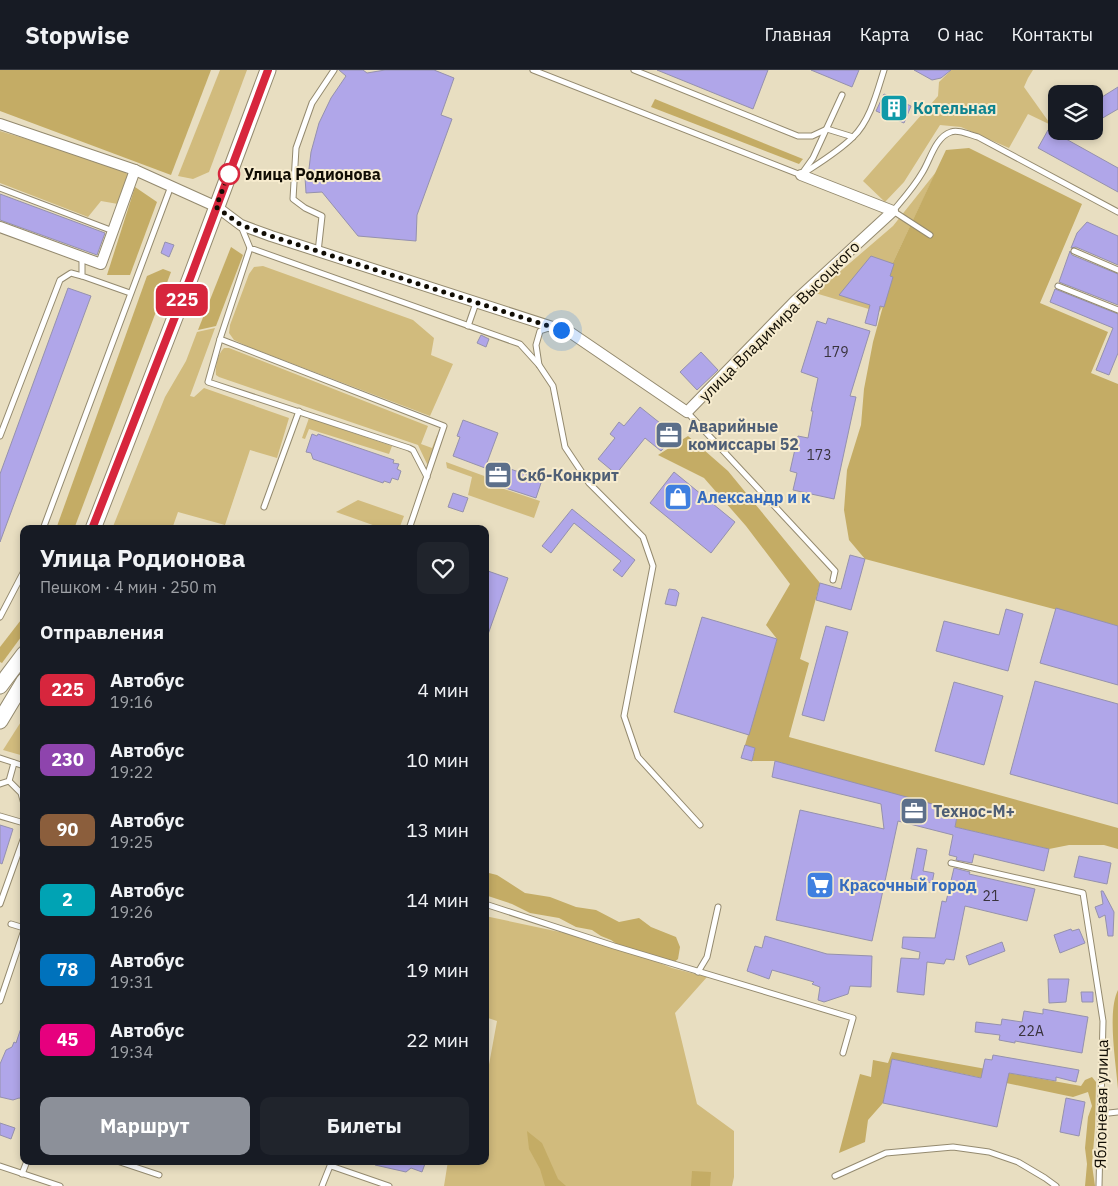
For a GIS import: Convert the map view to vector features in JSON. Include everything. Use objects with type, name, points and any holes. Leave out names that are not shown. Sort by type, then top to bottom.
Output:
[{"type":"main road","points":[[94,525],[268,70]]},
{"type":"main road","points":[[1,683],[20,659]]},
{"type":"main road","points":[[0,721],[20,688]]},
{"type":"street","name":"улица Владимира Высоцкого","points":[[0,124],[135,170],[171,185],[216,207],[241,225],[571,334],[687,412],[795,302],[893,210]]},
{"type":"street","points":[[0,228],[101,264],[135,170]]},
{"type":"street","points":[[802,175],[893,210]]},
{"type":"lane","points":[[318,252],[322,216],[305,208],[293,199],[296,148],[312,103],[334,70]]},
{"type":"lane","points":[[533,70],[802,175]]},
{"type":"lane","points":[[634,70],[798,136],[812,136],[827,129],[853,137]]},
{"type":"lane","points":[[802,175],[833,154],[853,137],[872,105],[884,70]]},
{"type":"lane","points":[[802,175],[813,158],[842,95]]},
{"type":"lane","points":[[930,234],[893,210],[912,189],[923,172],[937,143],[950,132],[957,131],[978,137],[1118,212]]},
{"type":"lane","points":[[44,525],[171,185]]},
{"type":"lane","points":[[0,188],[113,230]]},
{"type":"lane","points":[[241,225],[250,248],[208,382],[409,448],[413,450],[427,477]]},
{"type":"lane","points":[[250,248],[520,344],[539,365],[552,386],[565,447],[589,483],[643,537],[652,566],[624,716],[638,757],[700,825]]},
{"type":"lane","points":[[1074,251],[1118,270]]},
{"type":"lane","points":[[82,258],[82,276]]},
{"type":"lane","points":[[0,436],[60,280],[71,273],[130,294]]},
{"type":"lane","points":[[1058,286],[1118,310]]},
{"type":"lane","points":[[468,326],[476,302]]},
{"type":"lane","points":[[539,365],[536,345],[540,331],[551,327]]},
{"type":"lane","points":[[220,339],[443,424],[444,429],[410,525]]},
{"type":"lane","points":[[264,507],[299,411]]},
{"type":"lane","points":[[687,412],[836,572],[833,580]]},
{"type":"lane","points":[[0,617],[20,579]]},
{"type":"lane","points":[[0,758],[20,765]]},
{"type":"lane","points":[[9,781],[14,763]]},
{"type":"lane","points":[[0,784],[9,781]]},
{"type":"lane","points":[[9,781],[20,792]]},
{"type":"lane","points":[[0,816],[20,822]]},
{"type":"lane","points":[[0,904],[20,849]]},
{"type":"lane","name":"Яблоневая улица","points":[[951,863],[1083,893],[1103,1021],[1099,1186]]},
{"type":"lane","points":[[489,905],[614,946],[853,1018],[843,1053]]},
{"type":"lane","points":[[698,972],[706,957],[718,907]]},
{"type":"lane","points":[[11,924],[20,927]]},
{"type":"lane","points":[[0,1001],[20,941]]},
{"type":"lane","points":[[1100,1114],[1118,1112]]},
{"type":"lane","points":[[835,1176],[886,1153],[953,1147],[989,1152],[1018,1162],[1056,1186]]},
{"type":"lane","points":[[22,1174],[25,1165]]},
{"type":"lane","points":[[129,1165],[159,1175]]},
{"type":"lane","points":[[322,1186],[331,1165]]},
{"type":"lane","points":[[334,1165],[389,1186]]},
{"type":"lane","points":[[0,1166],[60,1186]]},
{"type":"shaded area","points":[[0,70],[211,70],[171,175],[0,111]]},
{"type":"shaded area","points":[[220,70],[247,70],[209,172],[193,179],[178,176]]},
{"type":"shaded area","points":[[951,70],[1033,70],[1024,87],[1048,121],[1048,124],[1028,114],[1009,148],[961,127],[940,125],[904,182],[885,202],[863,181],[938,96],[939,82]]},
{"type":"shaded area","points":[[655,99],[803,159],[799,164],[651,107]]},
{"type":"shaded area","points":[[0,131],[119,167],[128,175],[118,204],[101,201],[88,217],[0,183]]},
{"type":"shaded area","points":[[969,148],[1082,204],[1040,303],[1108,332],[1091,373],[1118,384],[1118,626],[865,559],[849,540],[844,510],[847,470],[861,425],[864,389],[873,342],[883,306],[887,275],[946,150]]},
{"type":"shaded area","points":[[936,172],[887,275],[883,306],[879,312],[815,293],[893,226]]},
{"type":"shaded area","points":[[135,187],[157,202],[130,275],[107,275]]},
{"type":"shaded area","points":[[231,247],[243,255],[216,326],[198,330]]},
{"type":"shaded area","points":[[263,266],[413,320],[434,338],[431,355],[453,364],[430,416],[234,340],[229,333],[230,325],[249,274],[254,267]]},
{"type":"shaded area","points":[[163,269],[171,272],[76,525],[57,525],[147,276]]},
{"type":"shaded area","points":[[215,328],[190,396],[194,397],[204,388],[289,418],[277,458],[250,450],[225,525],[178,512],[173,525],[114,525],[165,397],[186,361],[197,332]]},
{"type":"shaded area","points":[[224,348],[229,348],[428,426],[421,444],[432,448],[437,435],[441,437],[428,466],[418,445],[219,377],[216,375],[217,364],[220,353]]},
{"type":"shaded area","points":[[309,418],[392,446],[389,454],[309,429],[305,439],[302,438]]},
{"type":"shaded area","points":[[688,436],[728,471],[820,583],[800,659],[809,663],[789,737],[1118,828],[1118,849],[1104,845],[1069,845],[1049,849],[955,827],[958,812],[775,761],[752,761],[755,748],[745,745],[777,639],[766,625],[790,584],[746,526],[704,478],[658,455]]},
{"type":"shaded area","points":[[446,462],[487,477],[486,483],[540,501],[534,518],[468,495],[472,477],[447,468]]},
{"type":"shaded area","points":[[358,500],[404,516],[401,525],[373,525],[336,512]]},
{"type":"shaded area","points":[[20,621],[20,638],[2,663],[0,662],[0,647]]},
{"type":"shaded area","points":[[20,723],[20,755],[3,750]]},
{"type":"shaded area","points":[[489,873],[497,875],[525,893],[550,897],[576,907],[596,910],[619,922],[639,918],[651,927],[676,937],[680,947],[678,959],[672,964],[630,953],[592,930],[576,927],[559,918],[530,913],[512,904],[489,896]]},
{"type":"shaded area","points":[[489,917],[607,942],[672,968],[707,977],[675,1013],[697,1104],[734,1131],[734,1177],[732,1186],[444,1186],[447,1165],[489,1165],[489,1065],[497,1021],[489,1018]]},
{"type":"shaded area","points":[[1118,990],[1118,1089],[1114,1052],[1113,1011]]},
{"type":"shaded area","points":[[892,1052],[1081,1086],[1085,1080],[1092,1077],[1096,1082],[1092,1165],[1095,1186],[1085,1186],[1087,1164],[1085,1148],[1088,1117],[1092,1106],[1088,1092],[1073,1097],[892,1059],[883,1103],[868,1120],[865,1142],[839,1153],[860,1074],[871,1077],[873,1060],[888,1063]]},
{"type":"shaded area","points":[[527,1131],[542,1143],[558,1179],[566,1186],[545,1186],[540,1169],[529,1149]]},
{"type":"shaded area","points":[[692,1171],[711,1172],[710,1186],[691,1186]]},
{"type":"building","points":[[339,70],[363,70],[367,73],[385,70],[434,70],[454,78],[441,115],[452,119],[417,215],[416,241],[358,236],[322,192],[306,193],[305,177],[308,177],[311,152],[319,123],[331,98],[346,76]]},
{"type":"building","points":[[657,70],[768,70],[753,109]]},
{"type":"building","points":[[811,70],[859,70],[852,87]]},
{"type":"building","points":[[914,70],[951,70],[941,78],[932,80]]},
{"type":"building","points":[[1118,87],[1118,109],[1103,118],[1103,96]]},
{"type":"building","name":"Котельная","points":[[884,94],[911,106],[904,123],[876,111]]},
{"type":"building","points":[[1048,130],[1048,140],[1068,140],[1118,168],[1118,192],[1038,148]]},
{"type":"building","points":[[0,194],[105,233],[97,255],[0,220]]},
{"type":"building","points":[[1087,222],[1118,236],[1118,265],[1076,247],[1071,248],[1077,233]]},
{"type":"building","points":[[165,242],[174,245],[169,257],[161,253]]},
{"type":"building","points":[[1070,251],[1072,255],[1118,274],[1118,305],[1059,282]]},
{"type":"building","points":[[871,256],[894,264],[890,276],[893,277],[884,307],[880,306],[876,326],[865,323],[870,305],[839,295]]},
{"type":"building","points":[[68,288],[91,296],[0,542],[0,474]]},
{"type":"building","points":[[1055,289],[1118,314],[1118,353],[1109,375],[1096,370],[1113,328],[1050,302]]},
{"type":"building","points":[[828,318],[870,331],[850,396],[856,397],[834,499],[793,490],[797,473],[790,471],[798,436],[808,438],[818,378],[801,372],[817,321],[826,324]]},
{"type":"building","points":[[481,335],[489,339],[486,347],[477,343]]},
{"type":"building","points":[[701,352],[718,370],[697,390],[680,372]]},
{"type":"building","points":[[640,407],[675,435],[661,451],[645,438],[616,474],[598,459],[615,438],[610,434],[619,422],[624,426]]},
{"type":"building","points":[[463,420],[498,433],[485,468],[453,456],[460,437],[457,436]]},
{"type":"building","points":[[312,434],[317,436],[318,434],[394,460],[393,463],[399,464],[397,469],[401,471],[398,480],[392,478],[390,483],[384,481],[383,483],[313,459],[311,453],[306,452]]},
{"type":"building","points":[[493,463],[542,480],[536,498],[487,482]]},
{"type":"building","points":[[674,472],[735,522],[711,553],[650,503]]},
{"type":"building","points":[[453,493],[468,498],[463,512],[448,507]]},
{"type":"building","points":[[572,509],[635,560],[622,577],[613,570],[621,561],[574,523],[551,553],[542,546]]},
{"type":"building","points":[[850,555],[865,559],[851,610],[816,600],[820,583],[841,589]]},
{"type":"building","points":[[489,571],[508,578],[489,632]]},
{"type":"building","points":[[669,589],[676,590],[679,593],[676,606],[665,604]]},
{"type":"building","points":[[1056,608],[1118,626],[1118,685],[1040,663]]},
{"type":"building","points":[[1006,609],[1023,614],[1008,671],[936,651],[944,621],[999,635]]},
{"type":"building","points":[[702,617],[777,639],[749,735],[674,712]]},
{"type":"building","points":[[826,626],[848,632],[824,721],[802,715]]},
{"type":"building","points":[[1035,681],[1118,704],[1118,804],[1010,774]]},
{"type":"building","points":[[954,682],[1003,696],[984,765],[935,751]]},
{"type":"building","points":[[745,745],[755,748],[752,761],[741,758]]},
{"type":"building","points":[[775,761],[958,811],[955,827],[1049,849],[1044,871],[974,854],[972,863],[956,860],[957,857],[949,855],[953,835],[898,821],[872,941],[776,920],[800,810],[884,829],[881,804],[772,777]]},
{"type":"building","points":[[0,825],[13,829],[2,864],[0,863]]},
{"type":"building","points":[[917,848],[927,850],[923,871],[934,873],[932,883],[911,879]]},
{"type":"building","points":[[1079,856],[1111,863],[1107,884],[1074,877]]},
{"type":"building","points":[[954,868],[970,872],[969,874],[1035,889],[1027,921],[965,906],[954,960],[946,959],[944,964],[927,962],[924,995],[897,992],[901,958],[919,959],[920,952],[902,948],[903,937],[935,938],[942,901],[946,902]]},
{"type":"building","points":[[1101,891],[1103,891],[1114,912],[1113,936],[1108,936],[1105,915],[1099,918],[1095,907],[1103,904]]},
{"type":"building","points":[[1071,929],[1072,931],[1079,929],[1085,943],[1060,953],[1054,935]]},
{"type":"building","points":[[765,936],[827,954],[872,956],[871,987],[850,986],[848,994],[824,1002],[818,1000],[820,987],[812,984],[814,982],[772,970],[769,979],[747,971],[755,946],[762,948]]},
{"type":"building","points":[[1002,942],[1005,951],[969,965],[966,956]]},
{"type":"building","points":[[1048,979],[1069,979],[1066,1002],[1049,1003]]},
{"type":"building","points":[[1081,992],[1093,992],[1093,1002],[1082,1002]]},
{"type":"building","points":[[1043,1009],[1088,1017],[1082,1053],[999,1040],[1000,1035],[975,1032],[976,1022],[1001,1025],[1002,1019],[1022,1022],[1024,1011],[1043,1014]]},
{"type":"building","points":[[20,1031],[20,1098],[13,1100],[0,1097],[0,1064],[6,1050],[12,1047],[14,1042],[16,1043]]},
{"type":"building","points":[[993,1055],[1079,1070],[1076,1082],[1056,1077],[1056,1081],[1009,1073],[997,1127],[883,1103],[892,1059],[981,1078],[985,1059],[992,1060]]},
{"type":"building","points":[[1066,1098],[1085,1102],[1079,1136],[1060,1132]]},
{"type":"building","points":[[0,1123],[15,1128],[11,1139],[0,1135]]},
{"type":"building","points":[[375,1165],[425,1165],[422,1172],[411,1168],[406,1172]]},
{"type":"bus line","name":"225","points":[[94,525],[191,276],[268,70]]},
{"type":"place","name":"Котельная","points":[[894,108]]},
{"type":"place","name":"Улица Родионова","points":[[229,174]]},
{"type":"place","name":"Аварийные комиссары 52","points":[[669,435]]},
{"type":"place","name":"Скб-Конкрит","points":[[498,475]]},
{"type":"place","name":"Александр и к","points":[[678,497]]},
{"type":"place","name":"Технос-М+","points":[[914,811]]},
{"type":"place","name":"Красочный город","points":[[820,885]]},
{"type":"route","points":[[229,174],[230,170],[216,207],[241,225],[561,330]]}]
